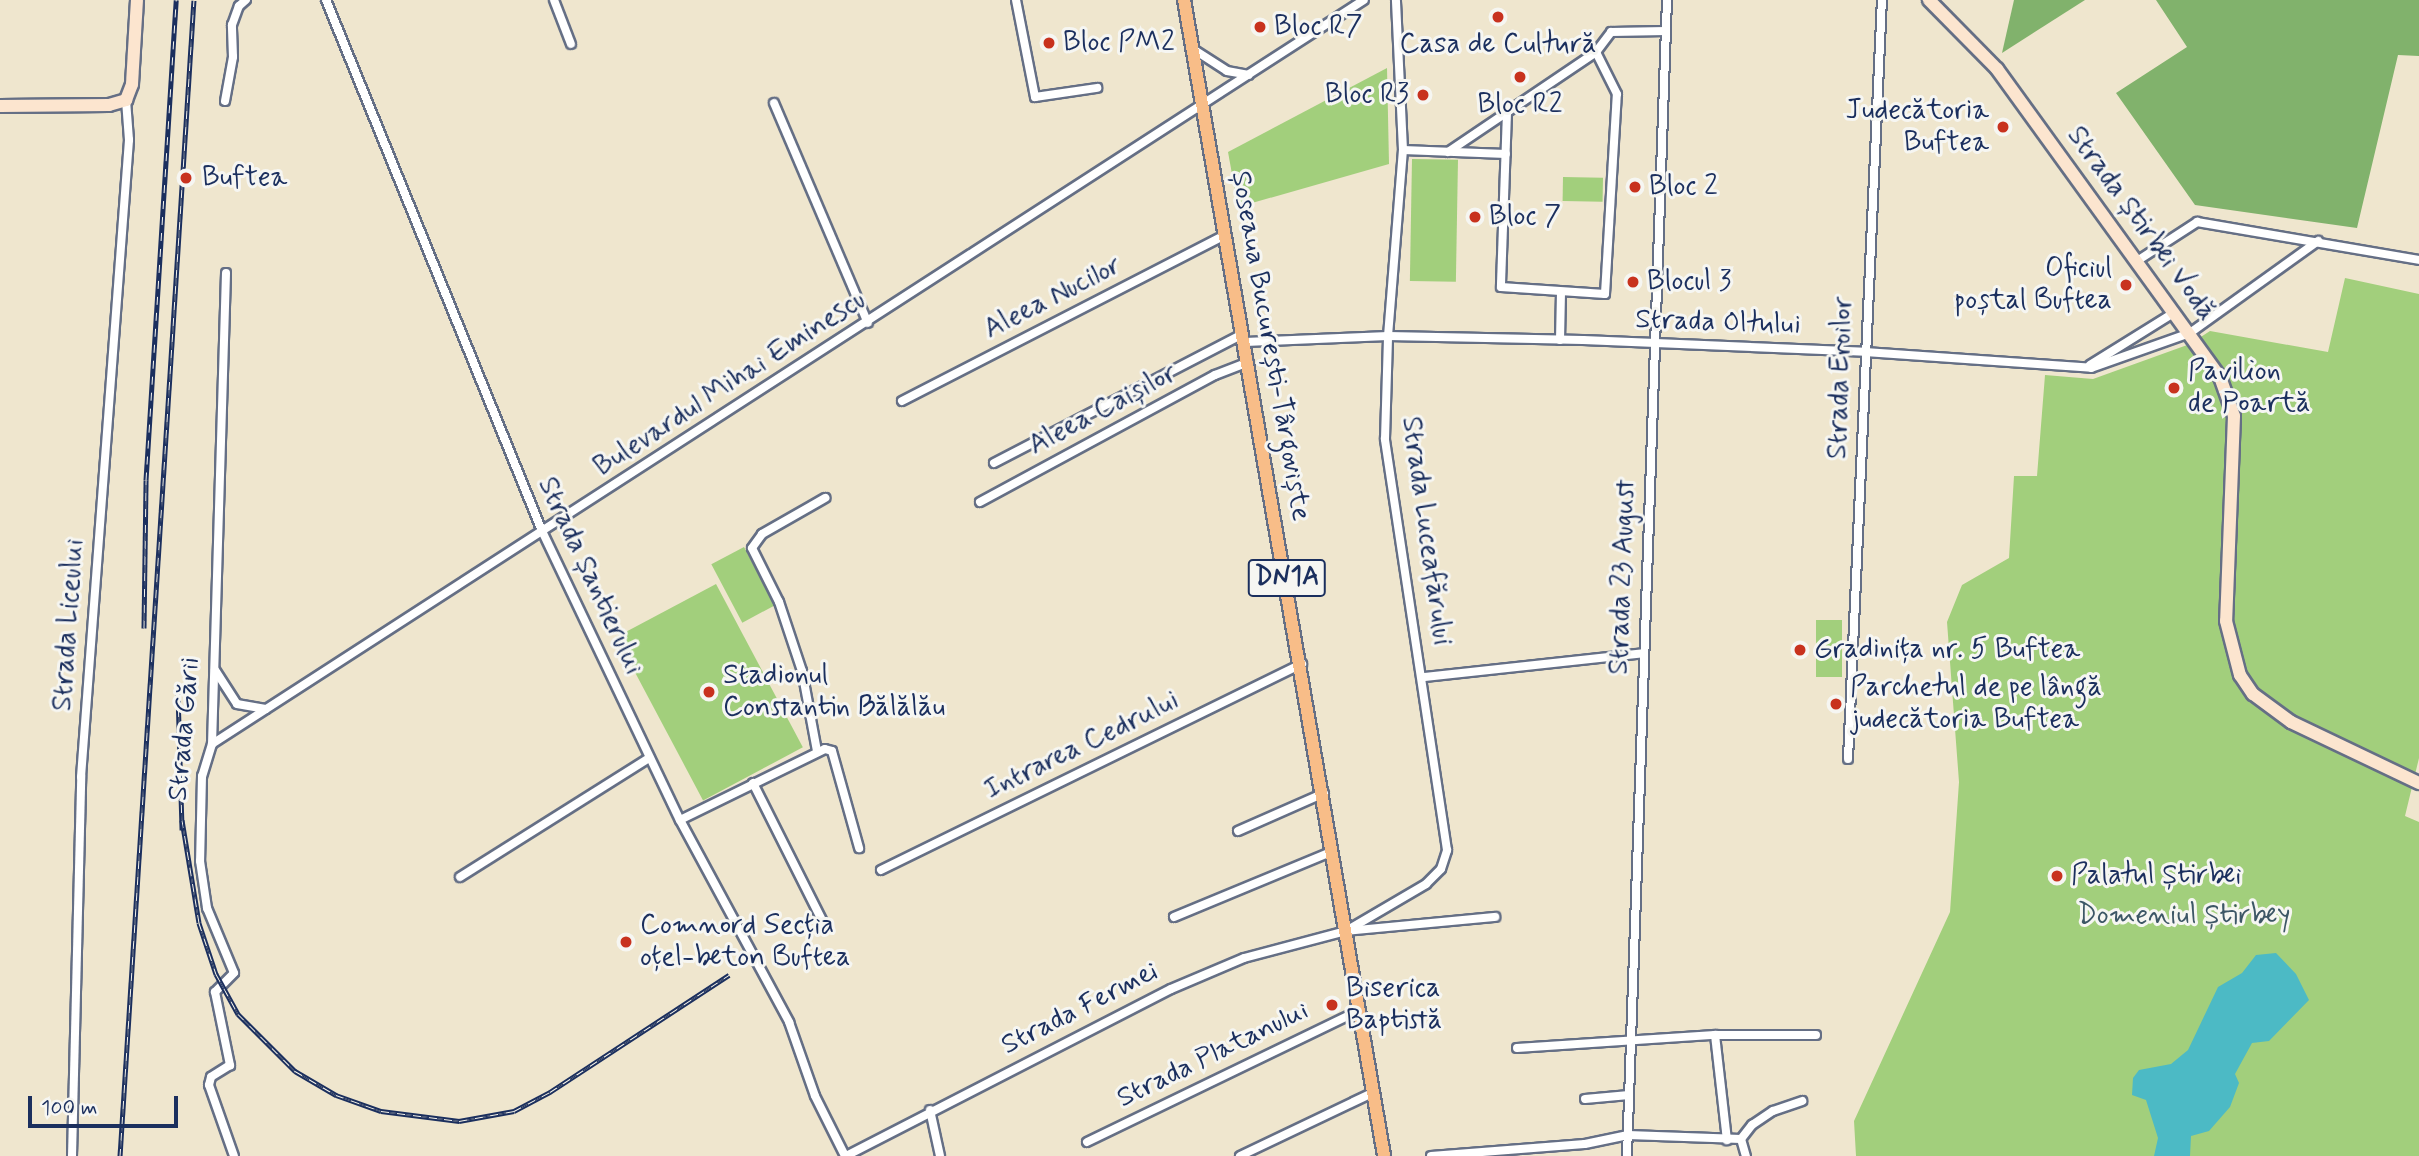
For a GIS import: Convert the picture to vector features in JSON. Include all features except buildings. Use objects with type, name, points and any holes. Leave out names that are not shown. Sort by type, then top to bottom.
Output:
[{"type":"main road","name":"Șoseaua București-Târgoviște","points":[[1184,0],[1302,664],[1384,1156]]},
{"type":"street","points":[[0,106],[109,105],[126,100],[132,85],[137,0]]},
{"type":"street","points":[[225,101],[233,57],[232,25],[239,6],[246,0]]},
{"type":"street","name":"Strada Șantierului","points":[[326,0],[542,531],[680,820],[789,1022],[815,1096],[846,1156]]},
{"type":"street","points":[[554,0],[571,44]]},
{"type":"street","points":[[1016,0],[1035,97],[1097,88]]},
{"type":"street","name":"Bulevardul Mihai Eminescu","points":[[212,744],[1203,108],[1364,0]]},
{"type":"street","name":"Strada Luceafărului","points":[[1346,931],[1426,884],[1445,859],[1445,826],[1424,677],[1386,446],[1388,336],[1403,150],[1396,0]]},
{"type":"street","name":"Strada 23 August","points":[[1627,1156],[1667,0]]},
{"type":"street","name":"Strada Eroilor","points":[[1848,759],[1882,0]]},
{"type":"street","name":"Strada Știrbei Vodă","points":[[1929,0],[1997,69],[2220,377],[2234,416],[2226,621],[2240,676],[2253,694],[2291,722],[2419,783]]},
{"type":"street","points":[[1448,152],[1597,52],[1611,32],[1666,31]]},
{"type":"street","points":[[1193,49],[1216,66],[1249,75]]},
{"type":"street","name":"Strada Oltului","points":[[1506,154],[1501,287],[1602,295],[1609,290],[1617,94],[1597,52]]},
{"type":"street","name":"Strada Liceului","points":[[72,1156],[81,778],[129,140],[126,100]]},
{"type":"street","points":[[774,103],[868,323]]},
{"type":"street","points":[[1403,150],[1506,154],[1507,112]]},
{"type":"street","points":[[2137,261],[2197,222],[2419,260]]},
{"type":"street","name":"Aleea Nucilor","points":[[902,401],[1225,235]]},
{"type":"street","name":"Strada Oltului","points":[[1245,338],[1388,336],[1654,343],[1865,352],[2084,368],[2190,333],[2318,241]]},
{"type":"street","name":"Strada Gării","points":[[226,274],[212,744],[202,776],[201,876],[207,908],[234,973],[215,992],[230,1065],[211,1077],[209,1088],[234,1156]]},
{"type":"street","points":[[1560,340],[1561,293]]},
{"type":"street","points":[[2084,368],[2175,312]]},
{"type":"street","points":[[994,463],[1245,338]]},
{"type":"street","name":"Aleea Caișilor","points":[[980,502],[1215,375],[1249,362]]},
{"type":"street","points":[[817,751],[802,671],[783,613],[752,548],[762,534],[825,498]]},
{"type":"street","points":[[1424,677],[1644,653]]},
{"type":"street","name":"Intrarea Cedrului","points":[[881,870],[1302,664]]},
{"type":"street","points":[[214,668],[227,695],[237,704],[266,709]]},
{"type":"street","points":[[680,820],[817,751],[832,751],[859,848]]},
{"type":"street","points":[[460,877],[649,758]]},
{"type":"street","points":[[753,783],[824,925]]},
{"type":"street","points":[[1238,831],[1324,793]]},
{"type":"street","points":[[1174,917],[1334,850]]},
{"type":"street","points":[[1346,931],[1495,917]]},
{"type":"street","name":"Strada Fermei","points":[[846,1156],[930,1110],[1211,971],[1346,931]]},
{"type":"street","name":"Strada Platanului","points":[[1087,1142],[1360,1010]]},
{"type":"street","points":[[1714,1035],[1727,1140]]},
{"type":"street","points":[[1517,1048],[1714,1035],[1816,1035]]},
{"type":"street","points":[[1240,1156],[1374,1092]]},
{"type":"street","points":[[1585,1099],[1629,1095]]},
{"type":"street","points":[[1431,1156],[1585,1144],[1628,1135],[1741,1139],[1752,1125],[1773,1111],[1802,1101]]},
{"type":"street","points":[[930,1110],[940,1156]]},
{"type":"street","points":[[1741,1139],[1746,1156]]},
{"type":"green space","points":[[2014,0],[2085,0],[2002,53]]},
{"type":"green space","points":[[2156,0],[2419,0],[2419,56],[2398,55],[2357,228],[2195,205],[2116,93],[2187,47]]},
{"type":"green space","points":[[1387,68],[1389,164],[1238,207],[1228,152]]},
{"type":"green space","points":[[1412,159],[1458,160],[1456,282],[1410,281]]},
{"type":"green space","points":[[1563,177],[1603,178],[1603,202],[1563,201]]},
{"type":"green space","name":"Domeniul Știrbey","points":[[2345,278],[2419,294],[2419,758],[2405,816],[2419,822],[2419,1156],[1856,1156],[1854,1121],[1950,912],[1959,782],[1947,622],[1962,585],[2009,558],[2014,476],[2037,476],[2045,375],[2093,379],[2190,344],[2210,331],[2328,352]]},
{"type":"green space","points":[[744,547],[775,605],[742,623],[711,564]]},
{"type":"green space","name":"Stadionul Constantin Bălălău","points":[[716,584],[803,747],[703,800],[616,637]]},
{"type":"green space","points":[[1816,620],[1842,620],[1842,677],[1816,677]]},
{"type":"water","points":[[2276,953],[2296,974],[2309,1000],[2269,1041],[2252,1043],[2235,1074],[2239,1083],[2230,1107],[2209,1131],[2191,1136],[2190,1156],[2154,1156],[2158,1138],[2146,1100],[2132,1095],[2133,1078],[2139,1070],[2171,1064],[2188,1050],[2218,987],[2242,973],[2256,955]]},
{"type":"railway","points":[[144,628],[146,480],[176,0]]},
{"type":"railway","points":[[120,1156],[194,0]]},
{"type":"railway","points":[[178,693],[182,830]]},
{"type":"railway","points":[[182,820],[199,923],[216,974],[238,1014],[295,1071],[336,1095],[381,1111],[459,1121],[514,1111],[550,1092],[729,975]]},
{"type":"place","name":"Casa de Cultură","points":[[1498,17]]},
{"type":"place","name":"Bloc R7","points":[[1260,27]]},
{"type":"place","name":"Bloc PM2","points":[[1049,43]]},
{"type":"place","name":"Bloc R2","points":[[1520,77]]},
{"type":"place","name":"Bloc R3","points":[[1423,95]]},
{"type":"place","name":"Judecătoria Buftea","points":[[2003,127]]},
{"type":"place","name":"Buftea","points":[[186,178]]},
{"type":"place","name":"Bloc 2","points":[[1635,187]]},
{"type":"place","name":"Bloc 7","points":[[1475,217]]},
{"type":"place","name":"Blocul 3","points":[[1633,282]]},
{"type":"place","name":"Oficiul poștal Buftea","points":[[2126,285]]},
{"type":"place","name":"Pavilion de Poartă","points":[[2174,388]]},
{"type":"place","name":"Gradinița nr. 5 Buftea","points":[[1800,650]]},
{"type":"place","name":"Stadionul Constantin Bălălău","points":[[709,692]]},
{"type":"place","name":"Parchetul de pe lângă judecătoria Buftea","points":[[1836,704]]},
{"type":"place","name":"Palatul Știrbei","points":[[2057,876]]},
{"type":"place","name":"Comnord Secția oțel-beton Buftea","points":[[626,942]]},
{"type":"place","name":"Biserica Baptistă","points":[[1332,1005]]}]
